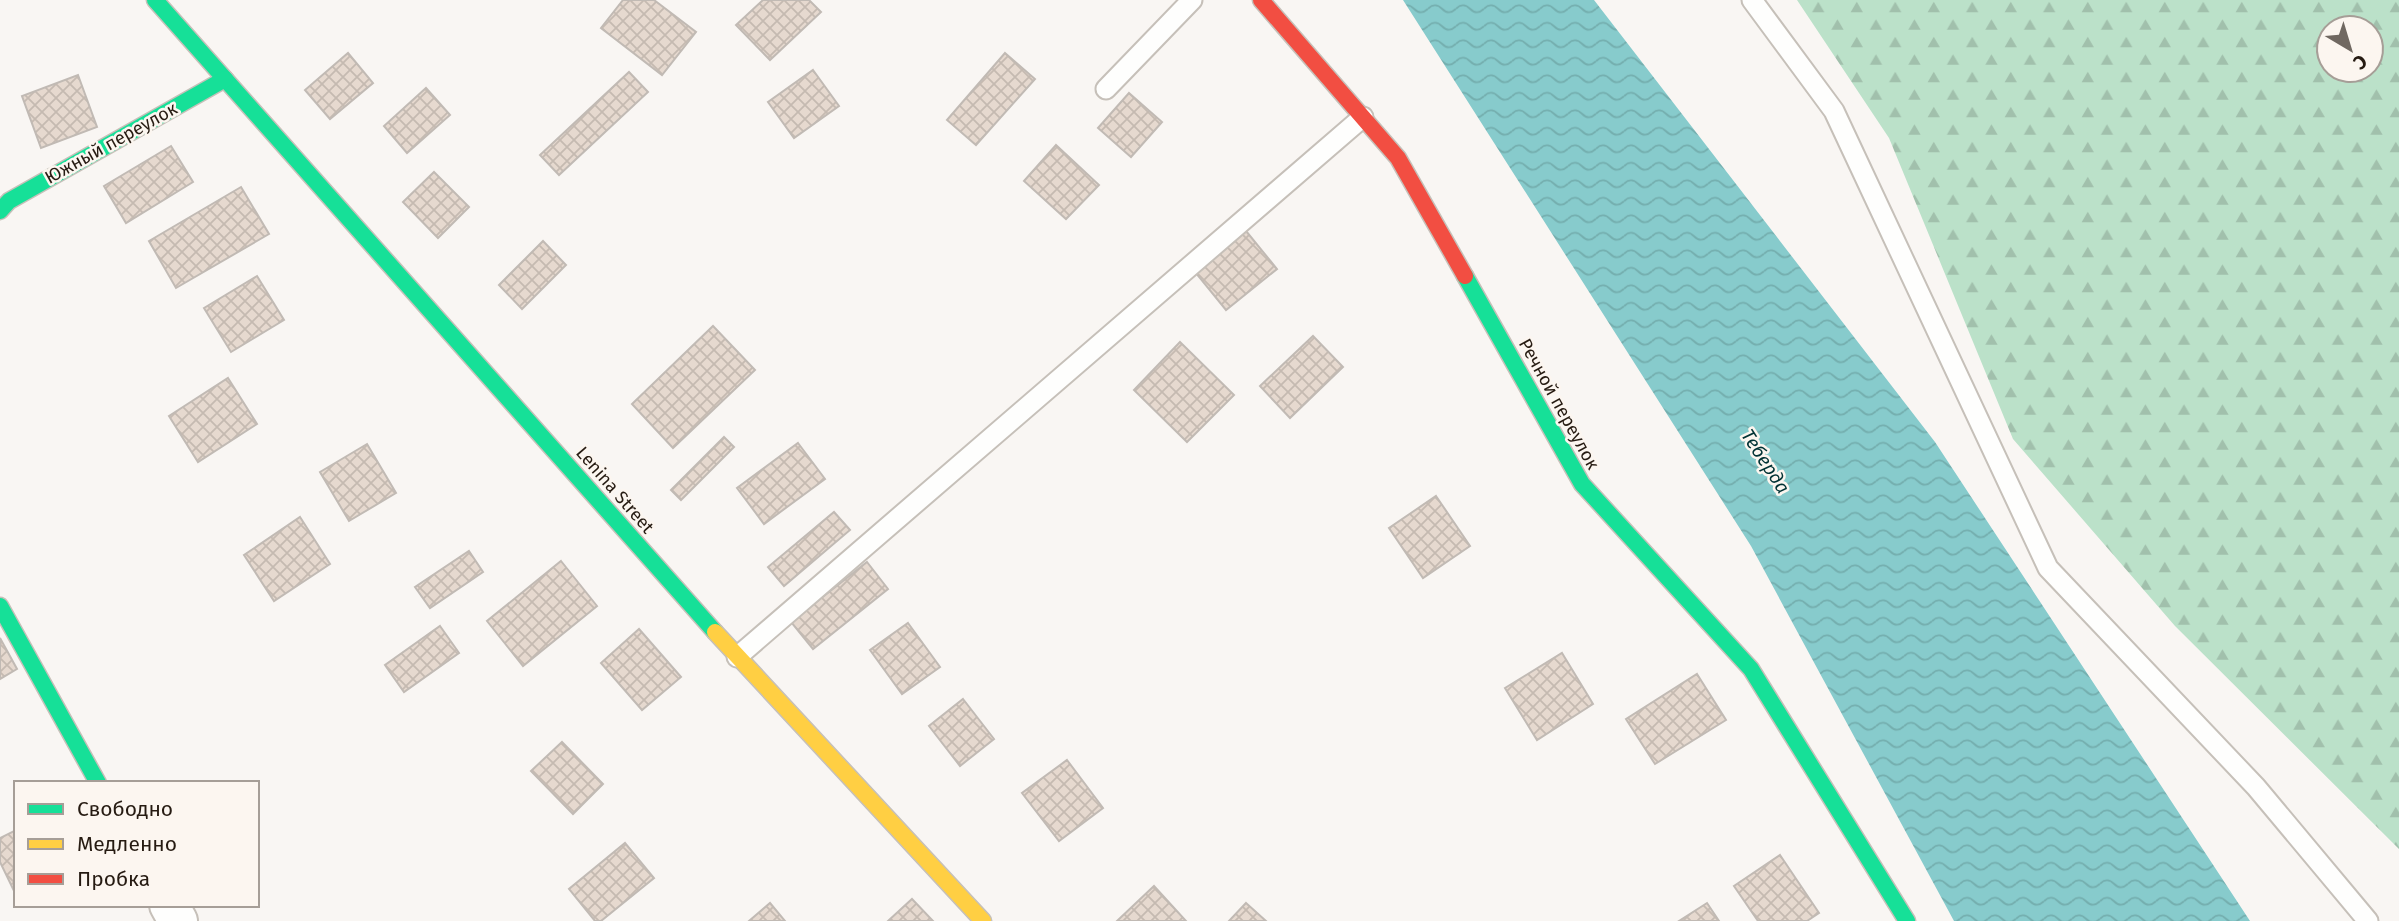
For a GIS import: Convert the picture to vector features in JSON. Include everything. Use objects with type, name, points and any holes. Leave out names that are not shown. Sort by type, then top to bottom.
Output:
[{"type":"street","name":"Lenina Street","points":[[155,0],[737,657],[983,921]]},
{"type":"street","name":"Речной переулок","points":[[1261,0],[1398,158],[1581,484],[1751,669],[1908,921]]},
{"type":"street","name":"Южный переулок","points":[[0,211],[9,201],[225,79]]},
{"type":"street","points":[[0,606],[97,781]]},
{"type":"lane","points":[[1106,89],[1192,0]]},
{"type":"lane","points":[[1752,0],[1834,111],[2048,568],[2256,787],[2368,921]]},
{"type":"lane","points":[[737,657],[1363,117]]},
{"type":"green space","points":[[1797,0],[2399,0],[2399,849],[2175,626],[2013,439],[1889,138]]},
{"type":"water","name":"Теберда","points":[[1403,0],[1594,0],[1935,442],[2250,921],[1954,921],[1751,546]]},
{"type":"building","points":[[623,0],[654,0],[696,32],[662,75],[601,28]]},
{"type":"building","points":[[763,0],[809,0],[821,12],[770,60],[736,25]]},
{"type":"building","points":[[348,53],[373,83],[330,119],[305,90]]},
{"type":"building","points":[[1005,53],[1035,79],[976,145],[947,120]]},
{"type":"building","points":[[813,70],[839,106],[794,138],[768,102]]},
{"type":"building","points":[[629,72],[648,92],[559,175],[540,155]]},
{"type":"building","points":[[78,75],[97,127],[41,148],[22,96]]},
{"type":"building","points":[[426,88],[450,115],[407,153],[384,126]]},
{"type":"building","points":[[1129,93],[1162,122],[1131,157],[1098,128]]},
{"type":"building","points":[[1056,145],[1099,185],[1066,219],[1024,181]]},
{"type":"building","points":[[171,146],[193,182],[126,223],[104,186]]},
{"type":"building","points":[[434,172],[469,207],[438,238],[403,202]]},
{"type":"building","points":[[241,187],[269,234],[176,288],[149,241]]},
{"type":"building","points":[[1246,231],[1277,269],[1226,310],[1195,272]]},
{"type":"building","points":[[543,241],[566,265],[522,309],[499,285]]},
{"type":"building","points":[[257,276],[284,320],[231,352],[204,308]]},
{"type":"building","points":[[713,326],[755,370],[673,448],[632,404]]},
{"type":"building","points":[[1313,336],[1343,367],[1290,418],[1260,386]]},
{"type":"building","points":[[1180,342],[1234,395],[1187,442],[1134,390]]},
{"type":"building","points":[[228,378],[257,424],[198,462],[169,416]]},
{"type":"building","points":[[724,437],[734,447],[681,500],[671,490]]},
{"type":"building","points":[[798,443],[825,479],[764,524],[737,488]]},
{"type":"building","points":[[367,444],[396,493],[349,521],[320,472]]},
{"type":"building","points":[[1436,496],[1470,546],[1423,578],[1389,528]]},
{"type":"building","points":[[834,512],[850,530],[784,586],[768,567]]},
{"type":"building","points":[[300,517],[330,564],[274,601],[244,555]]},
{"type":"building","points":[[469,551],[483,572],[430,608],[415,587]]},
{"type":"building","points":[[561,561],[597,606],[523,666],[487,621]]},
{"type":"building","points":[[867,562],[888,589],[813,649],[791,622]]},
{"type":"building","points":[[908,623],[940,667],[902,694],[870,650]]},
{"type":"building","points":[[440,626],[459,653],[404,692],[385,665]]},
{"type":"building","points":[[639,629],[681,677],[642,710],[601,663]]},
{"type":"building","points":[[0,638],[17,669],[0,679]]},
{"type":"building","points":[[1562,653],[1593,704],[1537,740],[1505,688]]},
{"type":"building","points":[[1697,674],[1726,720],[1655,764],[1626,719]]},
{"type":"building","points":[[963,699],[994,739],[960,766],[929,726]]},
{"type":"building","points":[[562,742],[603,784],[573,814],[531,771]]},
{"type":"building","points":[[1067,760],[1103,808],[1059,841],[1022,793]]},
{"type":"building","points":[[14,831],[14,891],[0,862],[0,838]]},
{"type":"building","points":[[625,843],[654,878],[601,921],[595,921],[569,889]]},
{"type":"building","points":[[1780,855],[1819,913],[1807,921],[1758,921],[1734,886]]},
{"type":"building","points":[[1154,886],[1186,921],[1117,921]]},
{"type":"building","points":[[912,899],[933,921],[888,921]]},
{"type":"building","points":[[770,903],[785,921],[749,921]]},
{"type":"building","points":[[1246,903],[1266,921],[1229,921]]},
{"type":"building","points":[[1707,903],[1719,921],[1679,921]]},
{"type":"traffic: fast","points":[[155,0],[715,632]]},
{"type":"traffic: fast","points":[[0,211],[9,201],[225,79]]},
{"type":"traffic: fast","points":[[1465,276],[1582,484],[1751,669],[1907,921]]},
{"type":"traffic: fast","points":[[0,606],[97,781]]},
{"type":"traffic: slow","points":[[715,632],[983,921]]},
{"type":"traffic: jam","points":[[1261,0],[1398,158],[1465,276]]}]
